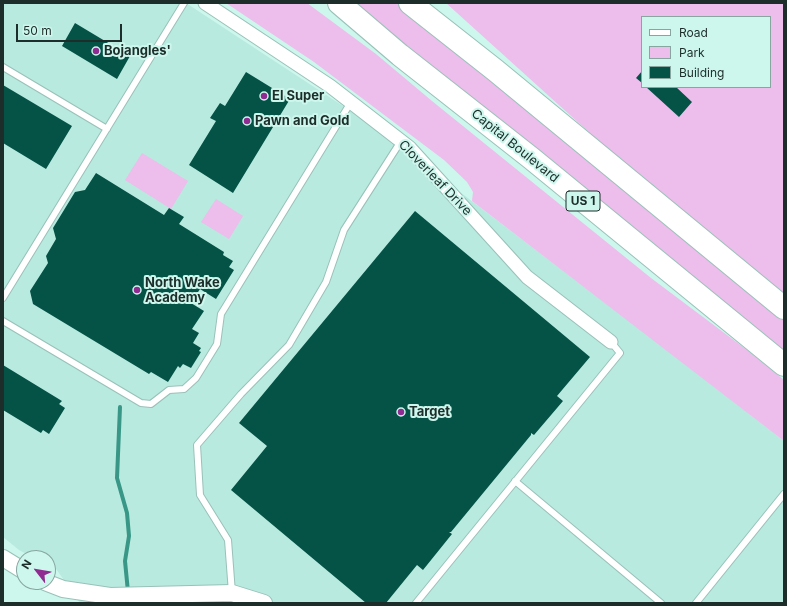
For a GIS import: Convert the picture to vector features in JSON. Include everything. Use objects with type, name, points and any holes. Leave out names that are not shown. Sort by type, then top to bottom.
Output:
[{"type":"highway","points":[[324,3],[381,39]]},
{"type":"highway","name":"Capital Boulevard","points":[[339,3],[381,39],[531,158],[784,365]]},
{"type":"highway","points":[[410,3],[495,70],[784,308]]},
{"type":"highway","points":[[431,3],[495,70]]},
{"type":"street","name":"Cloverleaf Drive","points":[[205,3],[318,78],[410,148],[526,277],[611,342]]},
{"type":"street","points":[[3,558],[16,566]]},
{"type":"street","points":[[56,587],[63,590],[110,596],[232,593],[264,603]]},
{"type":"lane","points":[[3,298],[184,3]]},
{"type":"lane","points":[[3,67],[107,129]]},
{"type":"lane","points":[[3,321],[141,403],[151,404],[169,390],[184,389],[196,378],[217,344],[221,314],[351,102]]},
{"type":"lane","points":[[232,593],[228,540],[200,495],[197,445],[242,394],[289,345],[326,282],[344,230],[401,141]]},
{"type":"lane","points":[[416,603],[620,353],[611,342]]},
{"type":"lane","points":[[515,481],[661,603]]},
{"type":"lane","points":[[696,603],[784,494]]},
{"type":"shaded area","points":[[3,3],[186,3],[372,125],[784,441],[784,603],[80,603],[56,569],[56,550],[19,550],[3,537]]},
{"type":"green space","points":[[226,3],[307,3],[376,54],[651,278],[747,350],[784,380],[784,441],[472,201],[473,192],[467,182],[444,160],[314,62]]},
{"type":"green space","points":[[355,3],[398,3],[784,320],[784,355]]},
{"type":"green space","points":[[446,3],[784,3],[784,295],[633,172]]},
{"type":"green space","points":[[142,153],[188,181],[171,209],[125,180]]},
{"type":"green space","points":[[216,199],[243,216],[229,239],[201,222]]},
{"type":"building","name":"Bojangles'","points":[[75,23],[130,56],[117,79],[62,46]]},
{"type":"building","points":[[246,72],[290,99],[233,193],[189,165],[216,121],[210,118],[220,103],[225,106]]},
{"type":"building","points":[[641,72],[641,82],[636,78]]},
{"type":"building","points":[[3,85],[72,126],[46,169],[3,143]]},
{"type":"building","points":[[647,88],[677,88],[692,102],[679,117]]},
{"type":"building","points":[[96,173],[164,215],[169,208],[184,217],[179,224],[224,252],[223,255],[233,261],[229,267],[234,270],[216,299],[200,289],[191,303],[204,311],[192,329],[199,333],[193,343],[201,348],[199,351],[201,352],[191,368],[183,364],[180,368],[178,366],[168,382],[151,372],[149,374],[33,304],[30,291],[48,263],[46,256],[56,239],[53,228],[75,192],[85,190]]},
{"type":"building","name":"Target","points":[[415,211],[590,357],[557,396],[563,401],[534,435],[531,433],[531,435],[451,532],[449,532],[452,534],[423,570],[417,565],[386,603],[366,603],[231,490],[267,446],[239,423]]},
{"type":"building","points":[[3,365],[62,401],[59,404],[65,408],[49,434],[43,430],[41,433],[3,410]]},
{"type":"waterway","points":[[120,407],[117,478],[127,513],[129,536],[125,561],[128,592]]},
{"type":"place","name":"Bojangles'","points":[[96,51]]},
{"type":"place","name":"El Super","points":[[264,96]]},
{"type":"place","name":"Pawn and Gold","points":[[247,121]]},
{"type":"place","name":"North Wake Academy","points":[[137,290]]},
{"type":"place","name":"Target","points":[[401,412]]}]
